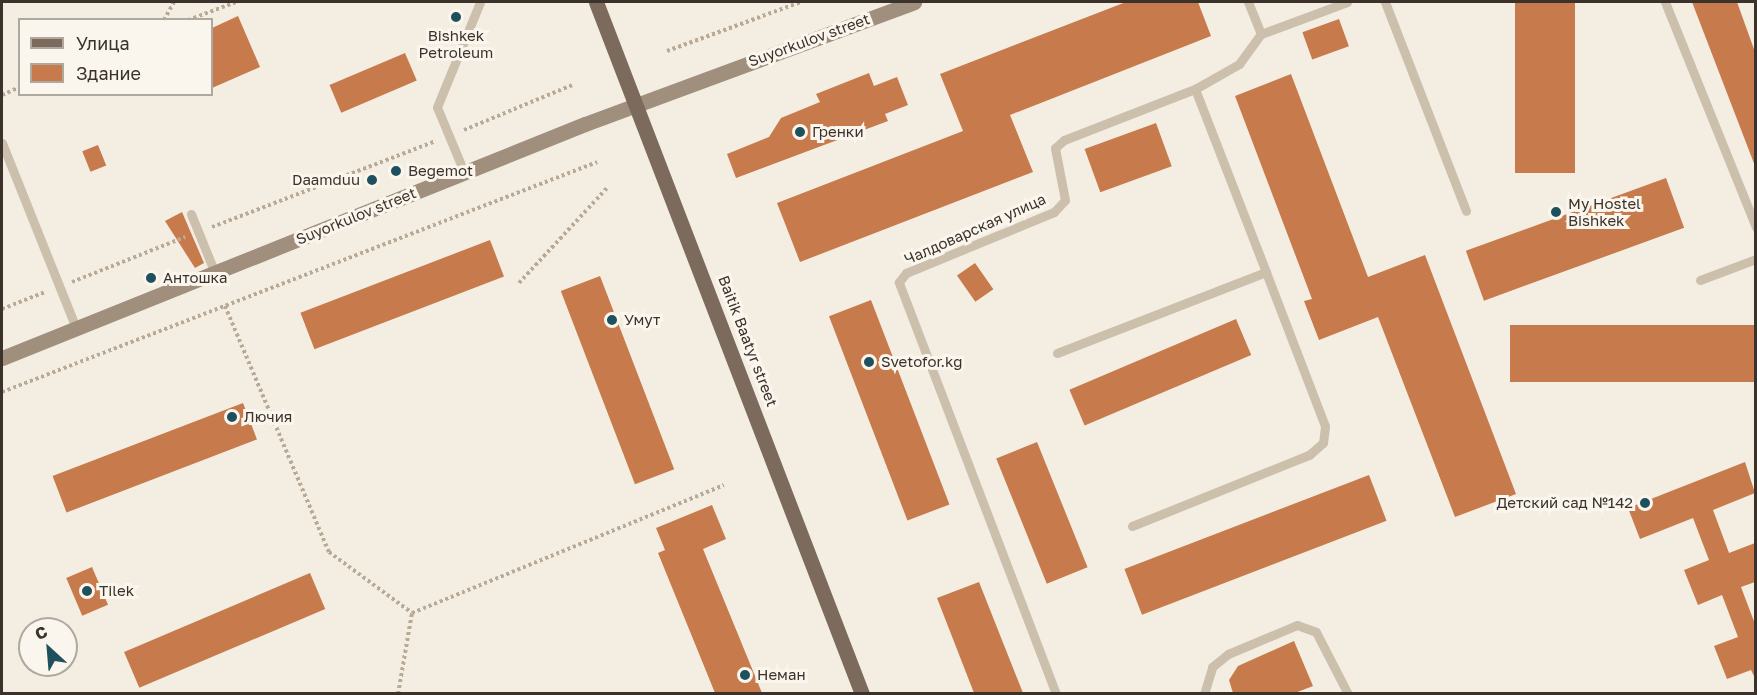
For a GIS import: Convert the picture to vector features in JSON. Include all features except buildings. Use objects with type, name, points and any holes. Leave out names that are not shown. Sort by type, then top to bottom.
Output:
[{"type":"main road","name":"Baitik Baatyr street","points":[[596,2],[638,104],[862,693]]},
{"type":"street","name":"Suyorkulov street","points":[[2,358],[638,104],[914,2]]},
{"type":"lane","points":[[464,172],[437,107],[480,2]]},
{"type":"lane","points":[[1248,2],[1261,34],[1347,2]]},
{"type":"lane","points":[[1384,2],[1466,211]]},
{"type":"lane","points":[[1665,2],[1755,227]]},
{"type":"lane","name":"Чалдоварская улица","points":[[1056,693],[899,282],[906,273],[1054,212],[1065,200],[1055,148],[1064,140],[1195,89],[1239,64],[1261,34]]},
{"type":"lane","points":[[1132,526],[1309,455],[1323,443],[1325,426],[1195,89]]},
{"type":"lane","points":[[2,143],[76,328]]},
{"type":"lane","points":[[191,214],[215,273]]},
{"type":"lane","points":[[1700,280],[1755,259]]},
{"type":"lane","points":[[1057,353],[1266,272]]},
{"type":"lane","points":[[1204,693],[1212,667],[1228,654],[1297,625],[1316,632],[1348,693]]},
{"type":"path","points":[[165,18],[174,2]]},
{"type":"path","points":[[193,18],[236,2]]},
{"type":"path","points":[[667,51],[801,2]]},
{"type":"path","points":[[2,309],[449,136],[572,85]]},
{"type":"path","points":[[2,95],[18,88]]},
{"type":"path","points":[[2,392],[597,162]]},
{"type":"path","points":[[519,283],[607,188]]},
{"type":"path","points":[[225,306],[328,552],[412,613]]},
{"type":"path","points":[[412,613],[724,485]]},
{"type":"path","points":[[398,693],[412,613]]},
{"type":"place","name":"Bishkek Petroleum","points":[[456,17]]},
{"type":"place","name":"Гренки","points":[[800,132]]},
{"type":"place","name":"Begemot","points":[[396,171]]},
{"type":"place","name":"Daamduu","points":[[372,180]]},
{"type":"place","name":"My Hostel Bishkek","points":[[1556,212]]},
{"type":"place","name":"Антошка","points":[[151,278]]},
{"type":"place","name":"Умут","points":[[612,320]]},
{"type":"place","name":"Svetofor.kg","points":[[869,362]]},
{"type":"place","name":"Лючия","points":[[232,417]]},
{"type":"place","name":"Детский сад №142","points":[[1645,503]]},
{"type":"place","name":"Tilek","points":[[87,591]]},
{"type":"place","name":"Неман","points":[[745,675]]}]
